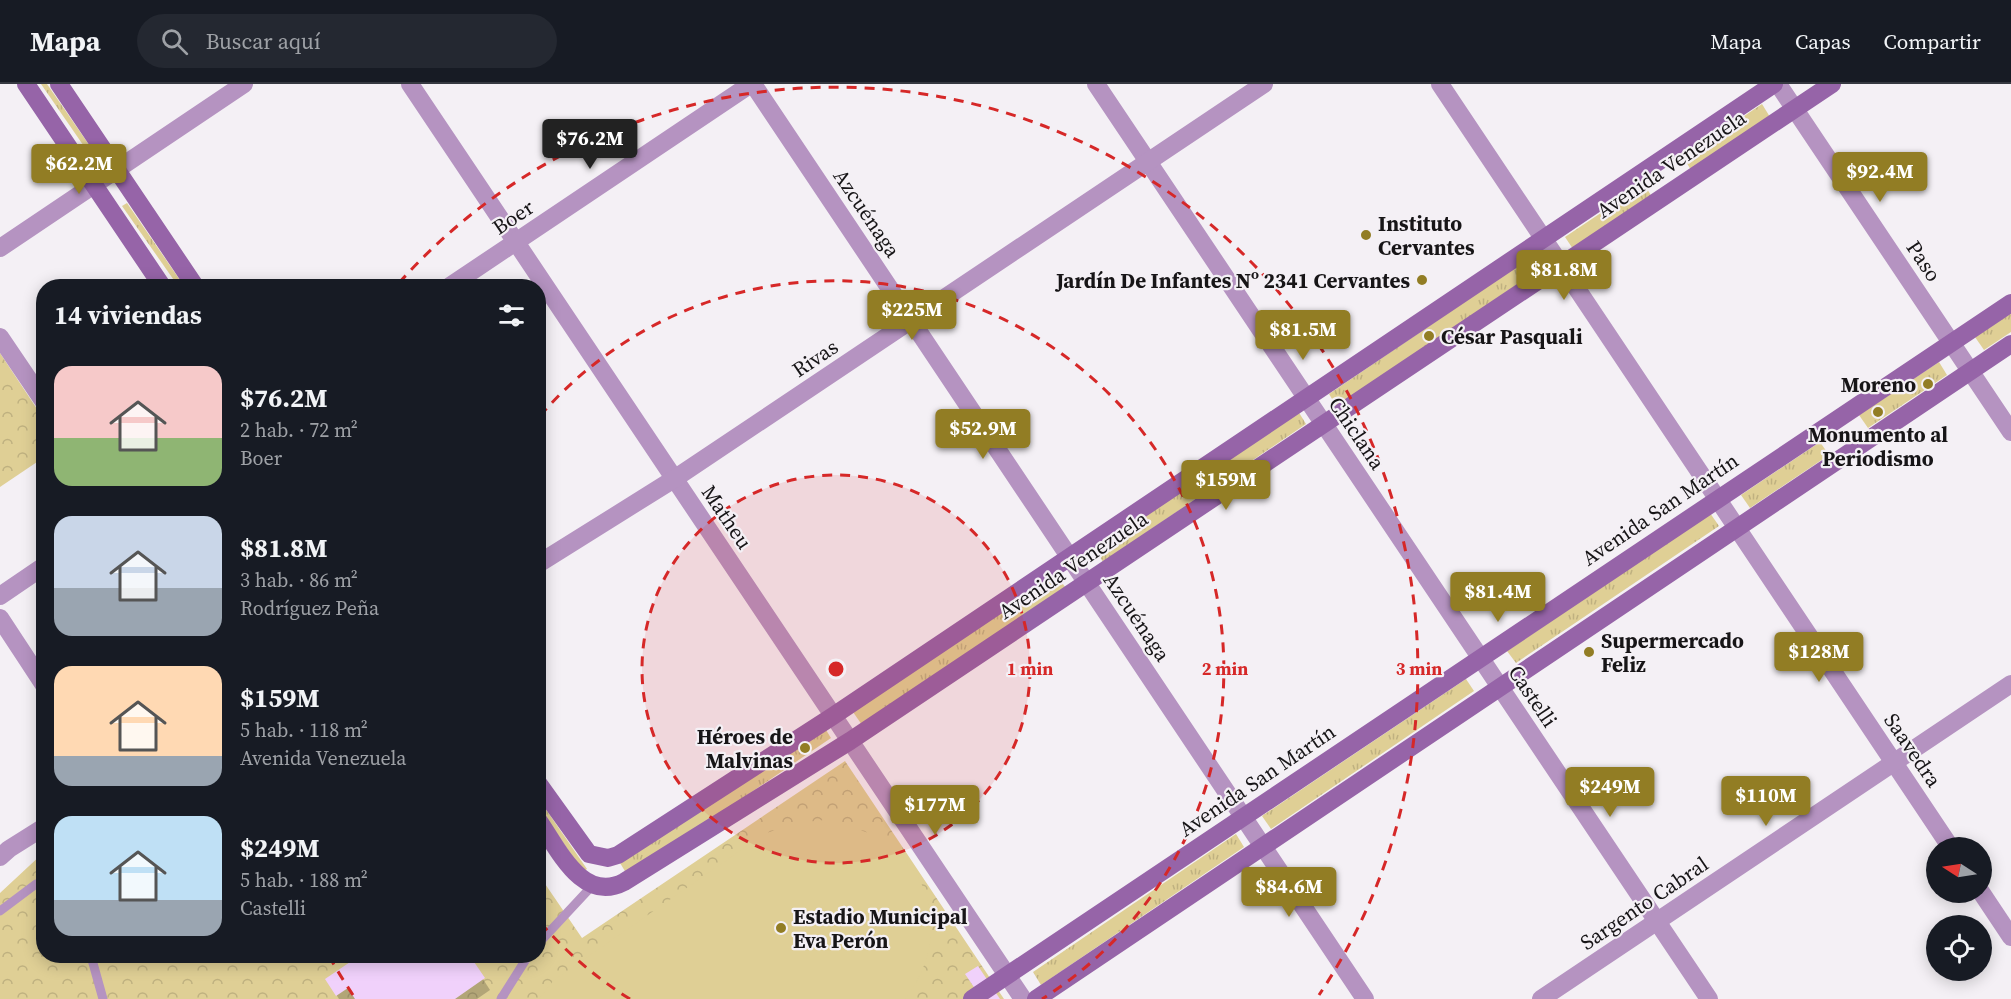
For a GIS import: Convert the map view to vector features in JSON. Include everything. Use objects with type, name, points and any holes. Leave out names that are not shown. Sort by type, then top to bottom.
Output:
[{"type":"street","points":[[26,84],[157,279]]},
{"type":"street","points":[[59,84],[190,279]]},
{"type":"street","points":[[0,249],[244,84]]},
{"type":"street","name":"Matheu","points":[[410,84],[541,279]]},
{"type":"street","name":"Boer","points":[[460,279],[752,84]]},
{"type":"street","name":"Azcuénaga","points":[[752,84],[1365,999]]},
{"type":"street","name":"Chiclana","points":[[1096,84],[1480,657]]},
{"type":"street","name":"Rivas","points":[[546,559],[674,479],[1264,84]]},
{"type":"street","name":"Saavedra","points":[[1440,84],[1944,837]]},
{"type":"street","name":"Avenida Venezuela","points":[[598,858],[618,855],[833,716],[1774,84]]},
{"type":"street","name":"Paso","points":[[1778,84],[1952,343]]},
{"type":"street","name":"Avenida Venezuela","points":[[596,887],[615,887],[624,882],[850,741],[1832,84]]},
{"type":"street","name":"Matheu","points":[[546,287],[1023,999]]},
{"type":"street","name":"Avenida San Martín","points":[[972,999],[2011,303]]},
{"type":"street","points":[[0,337],[36,390]]},
{"type":"street","points":[[1952,343],[2011,432]]},
{"type":"street","points":[[1036,999],[2011,344]]},
{"type":"street","points":[[0,596],[36,571]]},
{"type":"street","points":[[0,618],[36,672]]},
{"type":"street","name":"Castelli","points":[[1480,657],[1709,999]]},
{"type":"street","name":"Sargento Cabral","points":[[1541,999],[2011,684]]},
{"type":"street","points":[[546,795],[582,847],[589,854],[598,858],[596,887],[581,880],[546,831]]},
{"type":"street","points":[[0,858],[9,849],[36,832]]},
{"type":"street","points":[[1988,903],[2011,937]]},
{"type":"lane","points":[[0,911],[36,884]]},
{"type":"lane","points":[[546,936],[596,887]]},
{"type":"lane","points":[[93,963],[103,999]]},
{"type":"lane","points":[[501,999],[524,963]]},
{"type":"green space","points":[[41,84],[47,84],[94,152],[90,155]]},
{"type":"green space","points":[[1762,104],[1770,117],[1691,170],[1683,157]]},
{"type":"green space","points":[[1644,184],[1652,197],[1573,249],[1565,237]]},
{"type":"green space","points":[[127,203],[179,279],[173,279],[122,206]]},
{"type":"green space","points":[[1532,256],[1540,269],[1337,407],[1329,394]]},
{"type":"green space","points":[[2011,313],[2011,332],[1984,350],[1975,337]]},
{"type":"green space","points":[[0,353],[36,407],[36,463],[0,487]]},
{"type":"green space","points":[[1939,362],[1947,375],[1868,428],[1859,415]]},
{"type":"green space","points":[[1298,411],[1306,424],[1103,562],[1095,549]]},
{"type":"green space","points":[[1820,442],[1829,455],[1750,508],[1741,495]]},
{"type":"green space","points":[[1710,513],[1719,526],[1516,663],[1507,651]]},
{"type":"green space","points":[[1056,574],[1065,587],[862,725],[853,712]]},
{"type":"green space","points":[[1466,679],[1474,691],[1271,829],[1262,816]]},
{"type":"green space","points":[[823,725],[831,738],[628,876],[620,863]]},
{"type":"green space","points":[[845,761],[1004,999],[0,999],[0,893],[36,860],[36,963],[546,963],[546,885],[582,938]]},
{"type":"green space","points":[[546,810],[587,869],[583,872],[546,817]]},
{"type":"green space","name":"Estadio Municipal Eva Perón","points":[[825,820],[858,829],[882,840],[906,861],[919,879],[927,898],[931,918],[931,939],[918,979],[905,999],[539,999],[553,981],[764,834],[795,823]]},
{"type":"green space","points":[[1236,834],[1244,847],[1041,985],[1033,972]]},
{"type":"building","points":[[349,963],[475,963],[485,978],[455,999],[355,999],[348,988],[336,996],[325,979]]},
{"type":"building","points":[[978,966],[1000,999],[982,999],[965,974]]},
{"type":"place","name":"Instituto Cervantes","points":[[1366,235]]},
{"type":"place","name":"Jardín De Infantes Nº 2341 Cervantes","points":[[1422,280]]},
{"type":"place","name":"César Pasquali","points":[[1429,336]]},
{"type":"place","name":"Moreno","points":[[1928,384]]},
{"type":"place","name":"Monumento al Periodismo","points":[[1878,412]]},
{"type":"place","name":"Supermercado Feliz","points":[[1589,652]]},
{"type":"place","name":"Héroes de Malvinas","points":[[805,748]]},
{"type":"place","name":"Estadio Municipal Eva Perón","points":[[781,928]]}]
